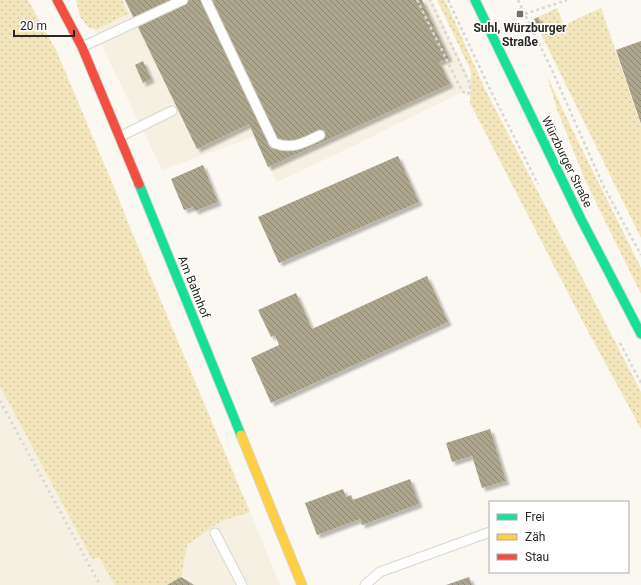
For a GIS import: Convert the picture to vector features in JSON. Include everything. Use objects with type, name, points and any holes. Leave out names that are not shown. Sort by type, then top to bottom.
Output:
[{"type":"street","name":"Am Bahnhof","points":[[57,0],[82,47],[302,585]]},
{"type":"street","name":"Würzburger Straße","points":[[475,0],[581,219],[641,334]]},
{"type":"lane","points":[[82,47],[183,0]]},
{"type":"lane","points":[[206,0],[274,143],[281,146],[290,146],[303,143],[320,135]]},
{"type":"lane","points":[[119,137],[172,111]]},
{"type":"lane","points":[[365,585],[380,572],[489,532]]},
{"type":"lane","points":[[215,533],[242,585]]},
{"type":"path","points":[[417,0],[462,91],[468,94],[470,89],[467,76],[430,0]]},
{"type":"path","points":[[518,0],[551,68],[603,185],[641,255]]},
{"type":"path","points":[[525,14],[568,0]]},
{"type":"shaded area","points":[[0,0],[28,0],[56,50],[250,512],[221,521],[187,545],[181,577],[167,585],[115,585],[99,557],[92,559],[0,386]]},
{"type":"shaded area","points":[[75,0],[432,0],[473,87],[277,182],[253,137],[162,170],[88,17]]},
{"type":"shaded area","points":[[76,0],[122,0],[128,14],[97,29],[89,28],[80,17]]},
{"type":"shaded area","points":[[437,0],[445,0],[485,89],[641,392],[641,429],[583,322],[470,103],[471,71]]},
{"type":"shaded area","points":[[557,8],[564,25],[601,8],[641,126],[641,238],[539,30],[543,27],[538,17]]},
{"type":"shaded area","points":[[0,54],[243,495],[280,585],[0,585]]},
{"type":"shaded area","points":[[547,76],[641,268],[641,294],[585,180],[557,109]]},
{"type":"building","points":[[125,0],[422,0],[449,58],[439,62],[450,84],[268,167],[249,124],[197,149]]},
{"type":"building","points":[[538,17],[543,28],[539,30],[534,19]]},
{"type":"building","points":[[641,41],[641,124],[616,50]]},
{"type":"building","points":[[143,61],[151,79],[143,83],[135,65]]},
{"type":"building","points":[[398,156],[419,202],[279,263],[258,217]]},
{"type":"building","points":[[203,165],[218,202],[195,211],[193,207],[184,210],[171,179]]},
{"type":"building","points":[[427,276],[448,322],[271,403],[251,358],[279,345],[275,335],[271,337],[258,310],[296,293],[312,329]]},
{"type":"building","points":[[490,429],[506,481],[482,488],[472,456],[452,462],[446,443]]},
{"type":"building","points":[[410,479],[419,504],[362,525],[360,519],[317,535],[305,503],[343,489],[346,497],[351,495],[353,500]]},
{"type":"building","points":[[181,577],[194,585],[167,585]]},
{"type":"building","points":[[469,577],[472,585],[446,585]]},
{"type":"railway","points":[[0,401],[100,585]]},
{"type":"traffic: fast","points":[[475,0],[581,219],[641,334]]},
{"type":"traffic: fast","points":[[139,184],[241,435]]},
{"type":"traffic: slow","points":[[241,435],[302,585]]},
{"type":"traffic: jam","points":[[57,0],[82,47],[139,184]]},
{"type":"place","name":"Suhl, Würzburger Straße","points":[[520,14]]}]
